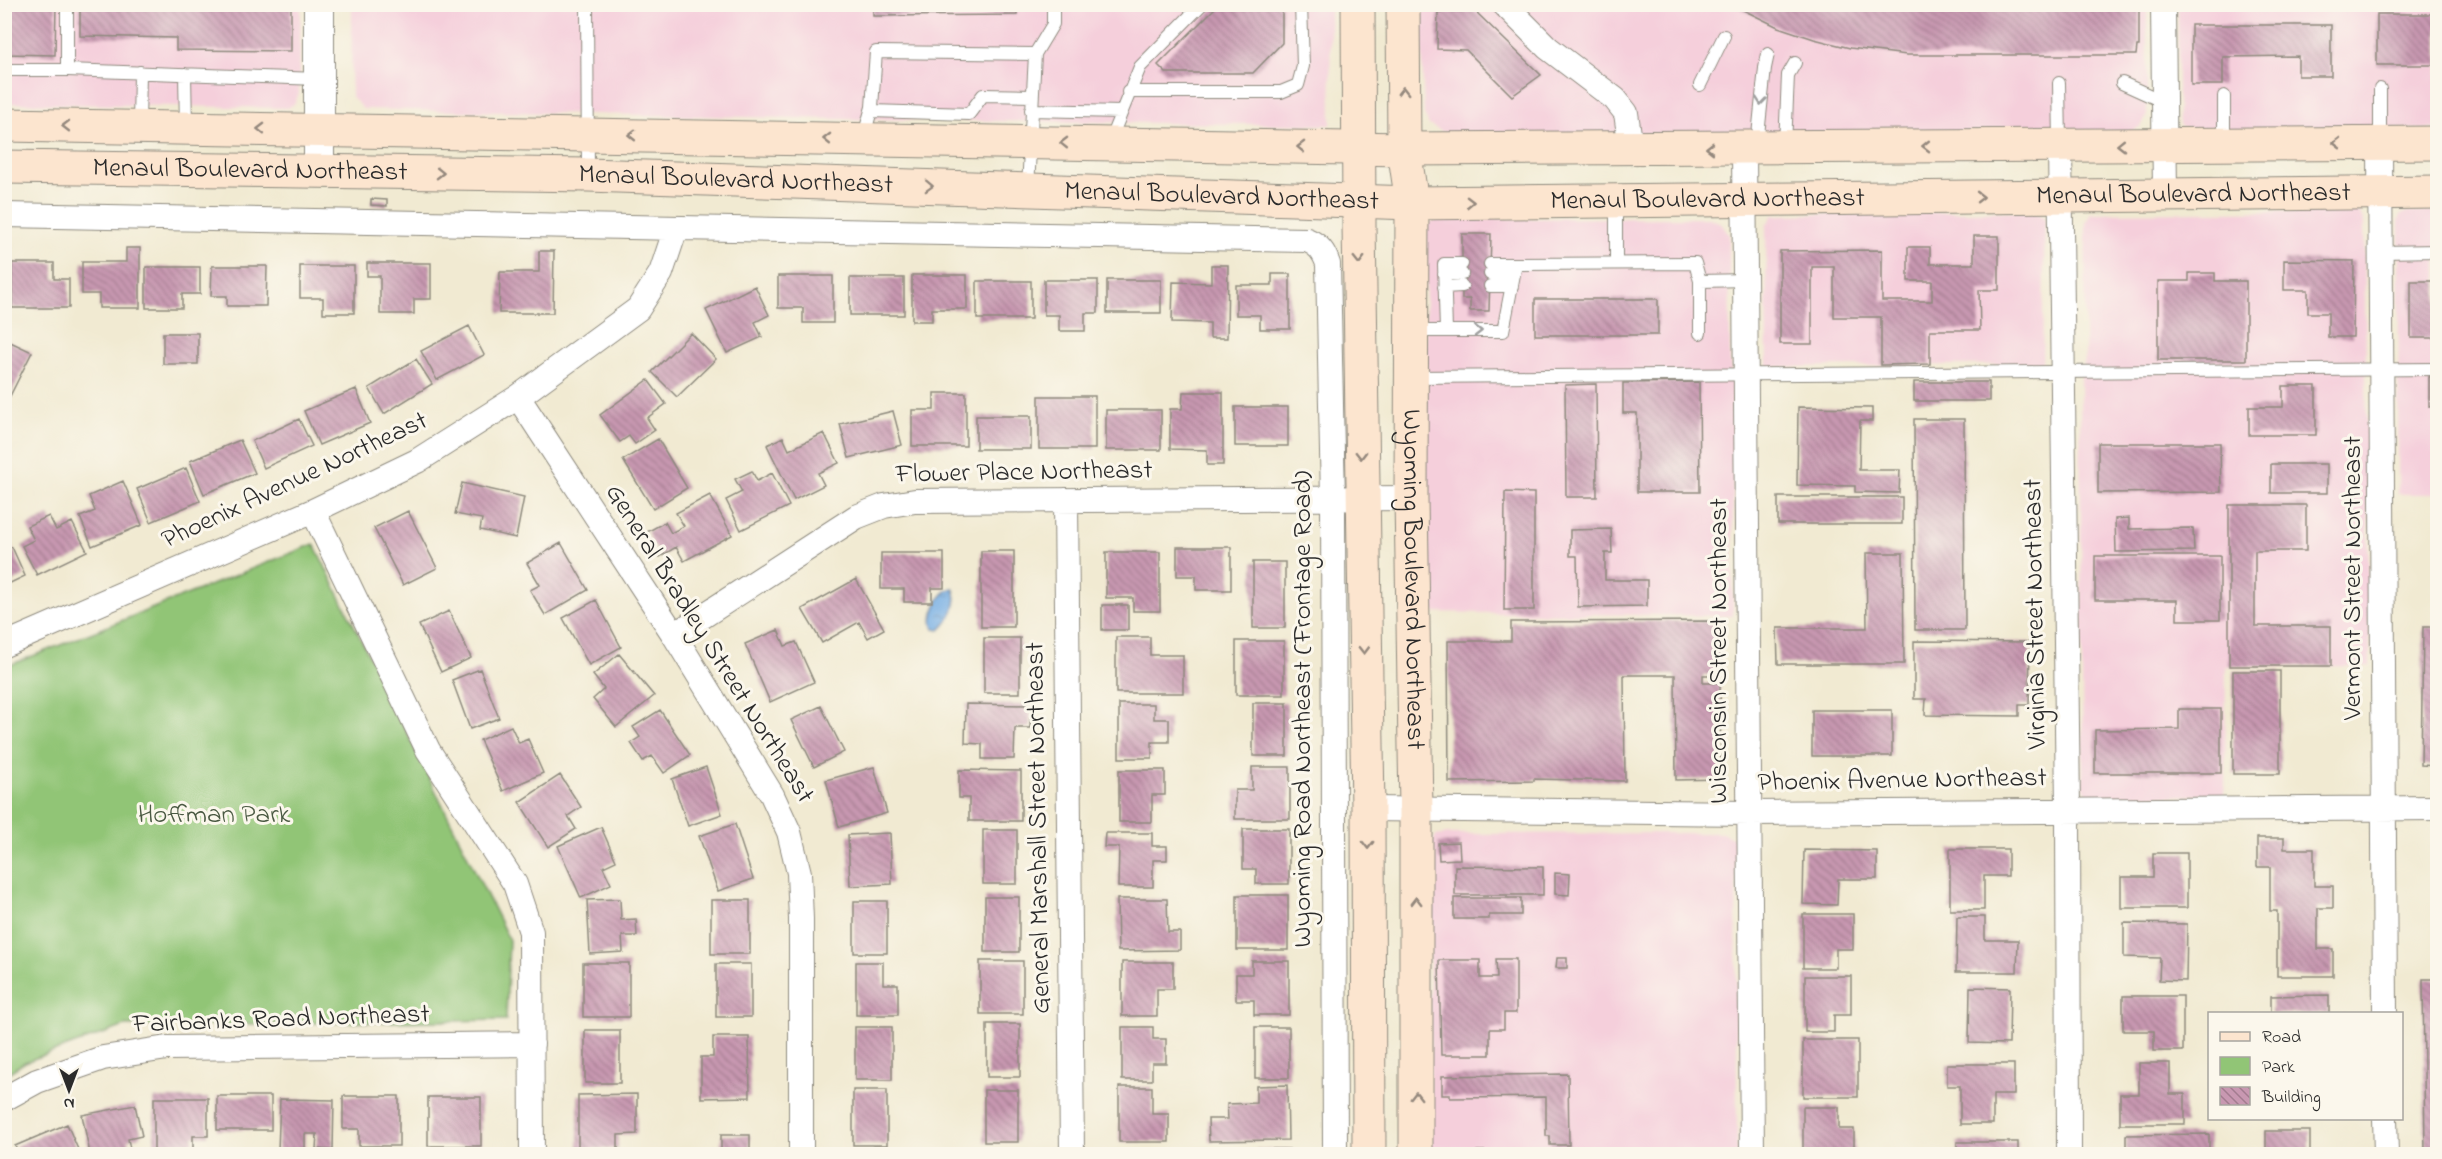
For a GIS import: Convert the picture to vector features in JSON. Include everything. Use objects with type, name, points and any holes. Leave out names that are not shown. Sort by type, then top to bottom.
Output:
[{"type":"main road","name":"Wyoming Boulevard Northeast","points":[[1358,4],[1359,202],[1347,498],[1368,809],[1369,1155]]},
{"type":"main road","name":"Wyoming Boulevard Northeast","points":[[1403,4],[1404,149],[1412,203],[1411,498],[1416,810],[1416,1155]]},
{"type":"main road","name":"Menaul Boulevard Northeast","points":[[4,125],[587,134],[867,125],[1031,143],[1404,149],[2438,143]]},
{"type":"main road","name":"Menaul Boulevard Northeast","points":[[4,167],[588,175],[1412,203],[2438,192]]},
{"type":"street","points":[[319,4],[319,171]]},
{"type":"street","points":[[2163,4],[2165,196]]},
{"type":"street","points":[[1516,9],[1548,48],[1616,99],[1626,113],[1631,148]]},
{"type":"street","name":"Vermont Street Northeast","points":[[2380,143],[2385,1012]]},
{"type":"street","name":"Virginia Street Northeast","points":[[2060,145],[2068,809],[2069,1155]]},
{"type":"street","name":"Wisconsin Street Northeast","points":[[1752,1155],[1746,198],[1762,148]]},
{"type":"street","points":[[4,215],[676,228]]},
{"type":"street","name":"Wyoming Road Northeast (Frontage Road)","points":[[676,228],[1307,240],[1316,244],[1324,253],[1328,264],[1347,498],[1335,1155]]},
{"type":"street","name":"Phoenix Avenue Northeast","points":[[4,645],[313,511],[417,461],[518,397],[638,309],[661,273],[676,228]]},
{"type":"street","name":"General Bradley Street Northeast","points":[[518,397],[674,634],[772,795],[789,832],[800,873],[801,1155]]},
{"type":"street","name":"Flower Place Northeast","points":[[674,634],[856,517],[884,506],[915,501],[1411,498]]},
{"type":"street","name":"General Marshall Street Northeast","points":[[1066,500],[1072,1155]]},
{"type":"street","points":[[313,511],[428,750],[515,884],[531,932],[532,1155]]},
{"type":"street","name":"Phoenix Avenue Northeast","points":[[1368,809],[1750,813],[2438,808]]},
{"type":"street","name":"Fairbanks Road Northeast","points":[[4,1099],[37,1080],[102,1058],[167,1048],[532,1044]]},
{"type":"street","points":[[2385,1120],[2386,1155]]},
{"type":"lane","points":[[67,4],[68,70]]},
{"type":"lane","points":[[587,4],[588,175]]},
{"type":"lane","points":[[1028,189],[1035,54],[1053,24],[1053,4]]},
{"type":"lane","points":[[1109,144],[1140,67],[1202,4]]},
{"type":"lane","points":[[1128,92],[1281,92],[1298,85],[1303,66],[1301,4]]},
{"type":"lane","points":[[1700,86],[1724,36]]},
{"type":"lane","points":[[1032,96],[983,95],[969,114],[867,125],[876,52],[1035,54]]},
{"type":"lane","points":[[1762,148],[1765,68],[1768,54]]},
{"type":"lane","points":[[1762,148],[1788,75],[1795,63]]},
{"type":"lane","points":[[4,70],[140,72],[319,79]]},
{"type":"lane","points":[[139,126],[140,72]]},
{"type":"lane","points":[[185,74],[186,128]]},
{"type":"lane","points":[[2059,83],[2060,145]]},
{"type":"lane","points":[[2122,83],[2164,102]]},
{"type":"lane","points":[[2380,89],[2380,143]]},
{"type":"lane","points":[[2224,96],[2224,144]]},
{"type":"lane","points":[[1031,110],[1120,112]]},
{"type":"lane","points":[[1616,200],[1616,263]]},
{"type":"lane","points":[[2381,252],[2438,251]]},
{"type":"lane","points":[[1514,275],[1490,275],[1514,275],[1616,263],[1695,263],[1700,281],[1700,333]]},
{"type":"lane","points":[[1444,280],[1462,275],[1444,264],[1444,280],[1446,331]]},
{"type":"lane","points":[[1411,331],[1503,331],[1514,275]]},
{"type":"lane","points":[[1700,281],[1747,280]]},
{"type":"lane","points":[[1411,377],[2438,369]]},
{"type":"shaded area","points":[[5,5],[301,5],[299,94],[294,104],[288,108],[5,103]]},
{"type":"shaded area","points":[[352,5],[1330,5],[1331,125],[836,119],[363,109],[351,96]]},
{"type":"shaded area","points":[[1421,5],[2147,5],[2147,115],[2142,125],[2133,131],[1450,135],[1429,125],[1424,114]]},
{"type":"shaded area","points":[[2178,5],[2437,5],[2437,129],[2192,130],[2181,126],[2178,119]]},
{"type":"shaded area","points":[[2035,211],[2045,219],[2042,364],[1767,367],[1766,226],[1773,215]]},
{"type":"shaded area","points":[[2352,211],[2360,214],[2364,223],[2370,666],[2226,667],[2225,795],[2095,797],[2087,793],[2083,786],[2080,381],[2085,359],[2086,222],[2091,213]]},
{"type":"shaded area","points":[[2437,212],[2437,494],[2398,494],[2399,221],[2401,214]]},
{"type":"shaded area","points":[[1709,218],[1721,223],[1729,235],[1730,361],[1733,385],[1733,616],[1425,612],[1426,229],[1430,222],[1440,219]]},
{"type":"shaded area","points":[[1722,833],[1734,839],[1736,851],[1737,1154],[1431,1154],[1429,849],[1436,836],[1449,834]]},
{"type":"green space","name":"Hoffman Park","points":[[314,544],[509,940],[506,1020],[125,1026],[25,1062],[5,1075],[5,667]]},
{"type":"water","points":[[953,588],[956,599],[951,616],[940,630],[934,629],[932,618],[936,605],[943,594]]},
{"type":"building","points":[[4,4],[56,4],[55,55],[4,54]]},
{"type":"building","points":[[80,4],[291,4],[291,51],[176,50],[176,38],[80,36]]},
{"type":"building","points":[[873,4],[1017,4],[1017,15],[873,16]]},
{"type":"building","points":[[1219,4],[1282,4],[1282,43],[1253,73],[1166,73],[1158,65]]},
{"type":"building","points":[[1731,4],[2139,4],[2139,46],[2137,46],[2136,55],[1907,55],[1850,48],[1814,39],[1778,27]]},
{"type":"building","points":[[1475,11],[1541,75],[1512,96],[1466,50],[1437,49],[1438,12]]},
{"type":"building","points":[[2377,14],[2438,14],[2438,65],[2377,65]]},
{"type":"building","points":[[2191,25],[2331,25],[2331,76],[2298,76],[2298,56],[2223,57],[2223,85],[2191,85]]},
{"type":"building","points":[[371,199],[387,200],[387,206],[371,205]]},
{"type":"building","points":[[1462,234],[1491,234],[1489,311],[1470,311],[1470,299],[1462,299]]},
{"type":"building","points":[[1974,236],[1999,236],[1999,290],[1979,290],[1980,330],[1930,330],[1930,364],[1881,365],[1881,317],[1834,317],[1834,267],[1812,267],[1812,344],[1780,344],[1780,251],[1882,250],[1882,301],[1932,301],[1932,281],[1908,281],[1908,247],[1930,247],[1930,264],[1974,264]]},
{"type":"building","points":[[126,248],[140,248],[140,308],[99,308],[99,294],[82,294],[82,262],[126,262]]},
{"type":"building","points":[[539,251],[554,251],[553,313],[499,313],[500,272],[539,272]]},
{"type":"building","points":[[2284,260],[2354,261],[2353,337],[2328,337],[2328,313],[2308,313],[2308,290],[2284,290]]},
{"type":"building","points":[[12,263],[54,263],[54,279],[69,279],[69,308],[12,308]]},
{"type":"building","points":[[367,263],[431,263],[431,299],[414,299],[414,314],[380,314],[380,276],[367,276]]},
{"type":"building","points":[[1211,265],[1228,265],[1227,338],[1210,338],[1210,323],[1172,322],[1173,282],[1211,283]]},
{"type":"building","points":[[212,266],[267,266],[266,306],[227,306],[227,296],[211,296]]},
{"type":"building","points":[[300,266],[354,266],[354,313],[323,313],[323,298],[300,298]]},
{"type":"building","points":[[146,267],[200,267],[200,294],[182,294],[182,308],[146,308]]},
{"type":"building","points":[[2189,273],[2215,273],[2215,281],[2246,281],[2246,360],[2158,360],[2158,281],[2189,281]]},
{"type":"building","points":[[1272,274],[1290,274],[1290,329],[1260,329],[1260,315],[1236,315],[1236,285],[1272,285]]},
{"type":"building","points":[[912,275],[967,275],[967,309],[932,309],[932,321],[912,321]]},
{"type":"building","points":[[778,276],[833,276],[833,323],[803,323],[803,308],[778,308]]},
{"type":"building","points":[[850,278],[904,278],[904,315],[850,315]]},
{"type":"building","points":[[1044,280],[1098,280],[1098,313],[1085,313],[1085,331],[1059,331],[1059,315],[1044,315]]},
{"type":"building","points":[[1107,280],[1161,280],[1161,313],[1107,313]]},
{"type":"building","points":[[977,281],[1031,281],[1031,319],[977,319]]},
{"type":"building","points":[[2411,281],[2438,281],[2438,338],[2411,338]]},
{"type":"building","points":[[755,286],[769,315],[755,322],[762,337],[727,353],[706,310]]},
{"type":"building","points":[[1535,299],[1658,299],[1658,335],[1535,335]]},
{"type":"building","points":[[469,326],[484,355],[437,380],[421,351]]},
{"type":"building","points":[[163,333],[198,333],[198,364],[163,364]]},
{"type":"building","points":[[691,333],[716,359],[677,397],[652,372]]},
{"type":"building","points":[[4,339],[32,352],[8,400],[4,398]]},
{"type":"building","points":[[416,359],[432,384],[384,414],[369,388]]},
{"type":"building","points":[[2429,377],[2438,377],[2438,407],[2429,407]]},
{"type":"building","points":[[648,380],[666,404],[647,418],[655,430],[635,444],[629,436],[620,442],[600,415]]},
{"type":"building","points":[[1699,382],[1700,492],[1637,492],[1637,413],[1623,413],[1623,383]]},
{"type":"building","points":[[1914,382],[1989,382],[1989,401],[1914,401]]},
{"type":"building","points":[[1596,384],[1597,497],[1566,497],[1565,385]]},
{"type":"building","points":[[2283,386],[2316,386],[2316,435],[2249,435],[2249,407],[2283,407]]},
{"type":"building","points":[[356,389],[370,423],[319,445],[304,411]]},
{"type":"building","points":[[1183,392],[1223,392],[1223,465],[1207,465],[1207,450],[1170,449],[1170,409],[1182,409]]},
{"type":"building","points":[[934,393],[966,393],[966,446],[912,446],[912,410],[934,410]]},
{"type":"building","points":[[1039,396],[1095,396],[1095,449],[1039,449]]},
{"type":"building","points":[[1235,407],[1288,407],[1288,446],[1235,446]]},
{"type":"building","points":[[1798,407],[1872,408],[1872,421],[1860,421],[1859,470],[1900,470],[1899,493],[1855,492],[1855,486],[1797,485]]},
{"type":"building","points":[[1106,410],[1161,410],[1161,450],[1106,450]]},
{"type":"building","points":[[893,411],[902,445],[849,458],[840,424]]},
{"type":"building","points":[[976,416],[1031,416],[1031,449],[976,449]]},
{"type":"building","points":[[299,419],[312,446],[264,468],[252,441]]},
{"type":"building","points":[[1914,419],[1964,419],[1965,630],[1915,630]]},
{"type":"building","points":[[824,433],[839,463],[818,473],[824,485],[794,500],[767,445],[783,437],[789,450]]},
{"type":"building","points":[[658,439],[687,488],[653,509],[623,460]]},
{"type":"building","points":[[240,440],[255,473],[204,494],[190,461]]},
{"type":"building","points":[[2098,443],[2220,443],[2221,492],[2098,493]]},
{"type":"building","points":[[2271,464],[2327,464],[2327,493],[2271,493]]},
{"type":"building","points":[[186,468],[200,501],[151,522],[137,489]]},
{"type":"building","points":[[752,471],[757,481],[772,473],[789,506],[741,530],[726,500],[742,492],[735,479]]},
{"type":"building","points":[[123,481],[142,525],[92,546],[80,517],[95,511],[89,496]]},
{"type":"building","points":[[462,483],[524,497],[516,538],[480,530],[482,519],[455,514]]},
{"type":"building","points":[[1505,492],[1534,493],[1534,610],[1504,610]]},
{"type":"building","points":[[710,495],[732,535],[684,561],[676,547],[660,557],[647,532],[665,522],[671,533],[684,526],[676,513]]},
{"type":"building","points":[[1778,497],[1902,497],[1902,524],[1778,524]]},
{"type":"building","points":[[2229,505],[2306,505],[2306,551],[2255,551],[2255,626],[2331,626],[2331,666],[2229,666]]},
{"type":"building","points":[[408,511],[437,568],[403,585],[374,528]]},
{"type":"building","points":[[49,516],[56,530],[72,522],[87,551],[37,575],[22,546],[34,540],[27,526]]},
{"type":"building","points":[[2129,518],[2129,529],[2193,528],[2194,551],[2116,552],[2115,519]]},
{"type":"building","points":[[1611,529],[1612,553],[1605,553],[1605,580],[1647,580],[1647,606],[1578,607],[1577,556],[1570,556],[1570,530]]},
{"type":"building","points":[[561,543],[588,590],[545,615],[530,590],[540,585],[527,563]]},
{"type":"building","points":[[12,547],[25,576],[4,586],[4,550]]},
{"type":"building","points":[[1177,547],[1231,547],[1231,590],[1196,590],[1196,576],[1177,576]]},
{"type":"building","points":[[981,551],[1014,551],[1014,627],[981,627]]},
{"type":"building","points":[[1106,552],[1160,552],[1160,611],[1133,611],[1133,598],[1106,598]]},
{"type":"building","points":[[881,553],[944,553],[944,588],[932,588],[932,602],[904,602],[904,589],[881,589]]},
{"type":"building","points":[[1866,553],[1903,553],[1904,664],[1778,664],[1777,628],[1867,628]]},
{"type":"building","points":[[2095,556],[2220,556],[2220,620],[2177,620],[2177,600],[2095,600]]},
{"type":"building","points":[[1253,562],[1285,562],[1285,628],[1253,628]]},
{"type":"building","points":[[856,579],[884,629],[868,638],[859,622],[822,643],[802,609]]},
{"type":"building","points":[[596,600],[621,647],[589,665],[563,618]]},
{"type":"building","points":[[1102,605],[1128,605],[1128,630],[1102,630]]},
{"type":"building","points":[[449,611],[471,658],[441,672],[419,625]]},
{"type":"building","points":[[1720,621],[1721,675],[1703,675],[1703,683],[1720,683],[1721,779],[1676,780],[1675,675],[1624,675],[1625,781],[1534,779],[1534,781],[1449,782],[1448,641],[1511,641],[1511,622]]},
{"type":"building","points":[[2423,627],[2438,627],[2438,766],[2421,765]]},
{"type":"building","points":[[778,630],[785,646],[796,642],[814,682],[770,702],[745,644]]},
{"type":"building","points":[[1116,637],[1150,637],[1150,655],[1183,655],[1183,693],[1116,693]]},
{"type":"building","points":[[984,638],[1020,638],[1020,693],[984,693]]},
{"type":"building","points":[[1236,641],[1284,641],[1284,695],[1236,695]]},
{"type":"building","points":[[1914,641],[2030,642],[2029,705],[2019,705],[2019,716],[1925,715],[1926,699],[1914,699]]},
{"type":"building","points":[[619,654],[654,696],[616,727],[593,699],[604,689],[593,675]]},
{"type":"building","points":[[480,669],[499,718],[470,729],[452,680]]},
{"type":"building","points":[[2233,671],[2280,671],[2280,774],[2233,774]]},
{"type":"building","points":[[1253,703],[1287,703],[1287,756],[1253,756]]},
{"type":"building","points":[[966,704],[1031,705],[1030,728],[1015,728],[1014,759],[982,759],[982,744],[965,743]]},
{"type":"building","points":[[1119,704],[1154,704],[1154,719],[1169,719],[1169,742],[1152,742],[1152,758],[1119,758]]},
{"type":"building","points":[[821,706],[844,752],[814,767],[791,720]]},
{"type":"building","points":[[2179,709],[2221,709],[2221,773],[2095,773],[2095,730],[2179,729]]},
{"type":"building","points":[[660,710],[690,755],[664,773],[652,756],[643,761],[631,743],[640,737],[633,727]]},
{"type":"building","points":[[1812,710],[1892,710],[1892,756],[1812,756]]},
{"type":"building","points":[[511,726],[519,743],[528,739],[543,773],[503,791],[480,740]]},
{"type":"building","points":[[706,767],[722,814],[688,826],[672,779]]},
{"type":"building","points":[[874,767],[887,813],[839,827],[826,780]]},
{"type":"building","points":[[1252,767],[1290,767],[1290,819],[1235,819],[1235,790],[1252,790]]},
{"type":"building","points":[[959,770],[1021,771],[1021,821],[969,821],[969,798],[959,798]]},
{"type":"building","points":[[1119,770],[1165,770],[1165,795],[1152,795],[1152,822],[1119,822]]},
{"type":"building","points":[[560,775],[581,807],[568,816],[576,829],[548,847],[519,802]]},
{"type":"building","points":[[735,824],[753,879],[718,891],[699,836]]},
{"type":"building","points":[[601,827],[616,861],[603,867],[611,884],[581,898],[558,846]]},
{"type":"building","points":[[1243,829],[1289,829],[1289,884],[1256,884],[1256,869],[1243,869]]},
{"type":"building","points":[[983,830],[1017,830],[1017,884],[983,884]]},
{"type":"building","points":[[890,833],[892,884],[850,886],[848,835]]},
{"type":"building","points":[[1105,833],[1152,833],[1152,846],[1167,846],[1167,860],[1153,860],[1153,887],[1118,887],[1119,847],[1104,847]]},
{"type":"building","points":[[2257,838],[2284,838],[2284,849],[2314,849],[2314,886],[2333,886],[2333,908],[2318,908],[2318,949],[2333,949],[2333,976],[2277,976],[2277,911],[2270,911],[2270,867],[2257,867]]},
{"type":"building","points":[[1459,842],[1460,859],[1439,860],[1438,843]]},
{"type":"building","points":[[1950,849],[2008,849],[2008,876],[1984,876],[1984,910],[1950,910]]},
{"type":"building","points":[[1804,850],[1877,851],[1877,879],[1838,879],[1837,905],[1803,904]]},
{"type":"building","points":[[2153,853],[2187,853],[2187,908],[2121,908],[2121,877],[2153,877]]},
{"type":"building","points":[[1455,866],[1543,867],[1543,895],[1455,895]]},
{"type":"building","points":[[1555,873],[1570,874],[1569,895],[1555,894]]},
{"type":"building","points":[[1237,895],[1288,895],[1288,950],[1237,950]]},
{"type":"building","points":[[985,897],[1019,897],[1019,952],[985,952]]},
{"type":"building","points":[[1454,898],[1521,898],[1521,915],[1489,915],[1489,919],[1454,919]]},
{"type":"building","points":[[620,899],[621,920],[636,919],[637,936],[622,936],[623,952],[590,954],[587,900]]},
{"type":"building","points":[[1117,899],[1167,899],[1168,932],[1180,932],[1180,950],[1118,951]]},
{"type":"building","points":[[711,900],[750,900],[750,954],[711,954]]},
{"type":"building","points":[[854,901],[887,901],[887,953],[854,953]]},
{"type":"building","points":[[1803,914],[1853,914],[1853,949],[1836,949],[1836,968],[1803,968]]},
{"type":"building","points":[[1957,917],[1985,917],[1985,940],[2018,940],[2017,972],[1956,972]]},
{"type":"building","points":[[2124,923],[2187,924],[2186,981],[2159,980],[2160,958],[2124,957]]},
{"type":"building","points":[[1557,958],[1567,958],[1567,968],[1556,968]]},
{"type":"building","points":[[1496,959],[1516,959],[1516,1013],[1504,1013],[1504,1029],[1490,1029],[1490,1055],[1441,1055],[1439,960],[1480,960],[1480,978],[1497,978]]},
{"type":"building","points":[[980,961],[1023,961],[1023,1014],[980,1014]]},
{"type":"building","points":[[1252,961],[1289,961],[1289,1015],[1254,1015],[1254,1000],[1236,1000],[1236,974],[1252,974]]},
{"type":"building","points":[[856,962],[883,962],[883,984],[898,984],[898,1015],[856,1015]]},
{"type":"building","points":[[1122,962],[1173,962],[1173,989],[1157,989],[1157,1016],[1122,1016]]},
{"type":"building","points":[[583,963],[629,963],[629,1017],[583,1017]]},
{"type":"building","points":[[716,964],[751,964],[751,1017],[716,1017]]},
{"type":"building","points":[[1805,976],[1851,976],[1851,1015],[1834,1015],[1834,1032],[1805,1032]]},
{"type":"building","points":[[2423,979],[2438,979],[2438,1154],[2425,1154]]},
{"type":"building","points":[[1970,987],[2010,988],[2009,1044],[1969,1043]]},
{"type":"building","points":[[2329,995],[2329,1012],[2271,1012],[2271,996]]},
{"type":"building","points":[[2123,996],[2183,996],[2183,1051],[2154,1051],[2154,1031],[2123,1031]]},
{"type":"building","points":[[987,1024],[1020,1024],[1020,1077],[987,1077]]},
{"type":"building","points":[[855,1027],[892,1027],[892,1080],[855,1080]]},
{"type":"building","points":[[1122,1027],[1153,1027],[1153,1039],[1166,1039],[1166,1063],[1152,1063],[1152,1080],[1122,1080]]},
{"type":"building","points":[[1255,1027],[1289,1027],[1289,1078],[1255,1078]]},
{"type":"building","points":[[585,1030],[620,1030],[620,1083],[585,1083]]},
{"type":"building","points":[[713,1037],[749,1037],[750,1097],[701,1098],[701,1057],[713,1057]]},
{"type":"building","points":[[1803,1040],[1858,1040],[1858,1097],[1803,1097]]},
{"type":"building","points":[[2139,1063],[2170,1063],[2170,1094],[2185,1094],[2185,1124],[2120,1124],[2120,1094],[2139,1094]]},
{"type":"building","points":[[1947,1064],[2014,1064],[2014,1095],[1993,1095],[1993,1124],[1960,1124],[1960,1086],[1947,1086]]},
{"type":"building","points":[[1568,1074],[1569,1145],[1550,1145],[1550,1136],[1546,1136],[1546,1097],[1450,1098],[1450,1095],[1442,1095],[1442,1076]]},
{"type":"building","points":[[1287,1085],[1288,1140],[1209,1141],[1208,1119],[1228,1119],[1227,1104],[1256,1103],[1256,1086]]},
{"type":"building","points":[[1119,1087],[1152,1087],[1152,1114],[1169,1114],[1169,1142],[1119,1142]]},
{"type":"building","points":[[853,1090],[887,1090],[887,1145],[853,1145]]},
{"type":"building","points":[[984,1090],[1018,1090],[1018,1142],[984,1142]]},
{"type":"building","points":[[637,1094],[637,1134],[618,1135],[618,1149],[578,1149],[578,1095]]},
{"type":"building","points":[[217,1096],[271,1096],[271,1130],[217,1130]]},
{"type":"building","points":[[343,1096],[399,1096],[399,1146],[359,1146],[359,1129],[343,1129]]},
{"type":"building","points":[[428,1097],[481,1097],[481,1146],[428,1146]]},
{"type":"building","points":[[154,1098],[208,1098],[208,1136],[193,1136],[193,1154],[154,1154]]},
{"type":"building","points":[[280,1099],[334,1100],[333,1150],[316,1149],[317,1134],[305,1134],[305,1151],[278,1150]]},
{"type":"building","points":[[135,1105],[142,1136],[128,1139],[131,1154],[90,1154],[82,1115]]},
{"type":"building","points":[[1803,1107],[1839,1107],[1839,1129],[1854,1129],[1854,1154],[1803,1154]]},
{"type":"building","points":[[67,1124],[80,1154],[19,1154],[15,1146]]},
{"type":"building","points":[[2266,1131],[2310,1131],[2310,1154],[2266,1154]]},
{"type":"building","points":[[2209,1134],[2209,1154],[2126,1154],[2126,1135]]},
{"type":"building","points":[[721,1135],[750,1135],[750,1154],[707,1154],[707,1152],[721,1152]]},
{"type":"building","points":[[1957,1142],[2018,1142],[2018,1154],[1957,1154]]},
{"type":"building","points":[[1256,1149],[1289,1149],[1289,1154],[1256,1154]]},
{"type":"building","points":[[1569,1150],[1570,1154],[1477,1154],[1477,1151]]}]
